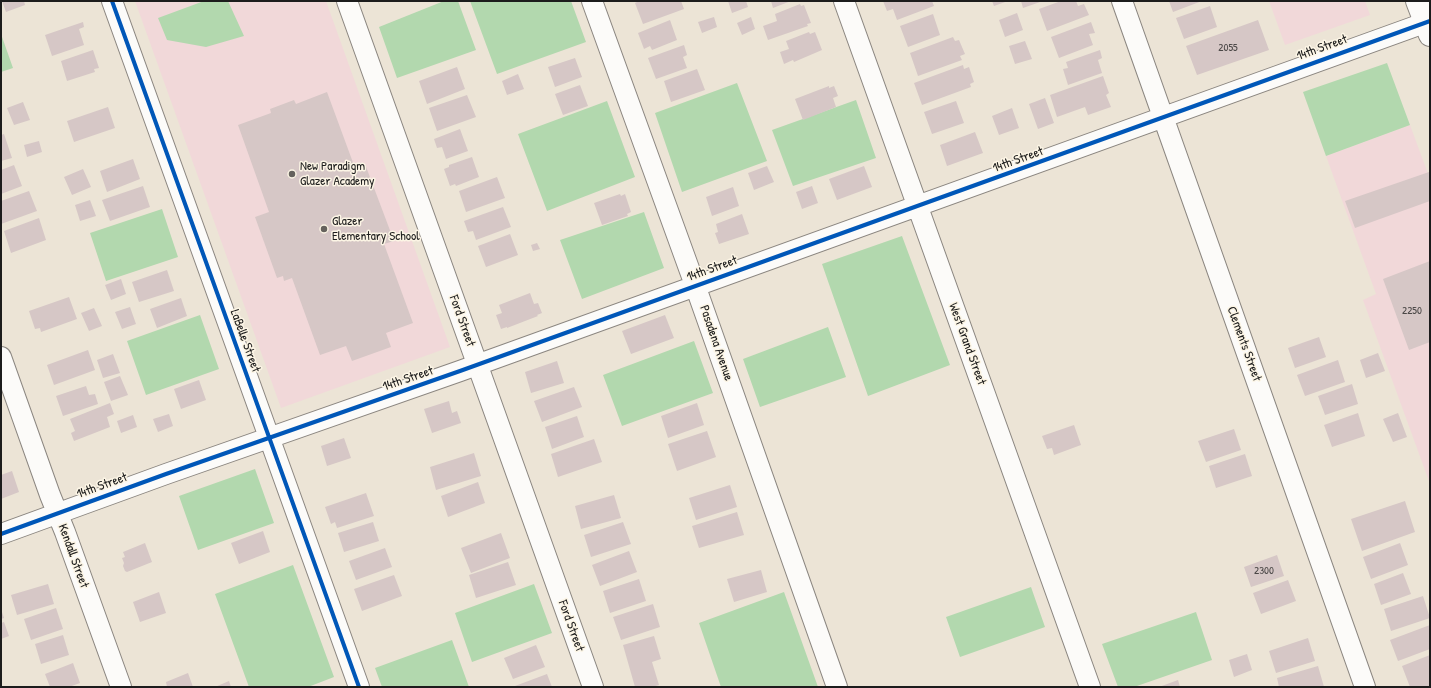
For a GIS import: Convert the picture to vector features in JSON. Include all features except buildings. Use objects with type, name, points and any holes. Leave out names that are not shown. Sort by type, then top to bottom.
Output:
[{"type":"highway","points":[[1417,1],[1428,26]]},
{"type":"street","name":"LaBelle Street","points":[[112,1],[359,687]]},
{"type":"street","name":"Ford Street","points":[[347,1],[593,687]]},
{"type":"street","name":"Pasadena Avenue","points":[[592,1],[696,285],[837,687]]},
{"type":"street","name":"West Grand Street","points":[[844,1],[1090,687]]},
{"type":"street","name":"Clements Street","points":[[1122,1],[1366,687]]},
{"type":"street","name":"14th Street","points":[[1,534],[477,365],[1163,117],[1428,26]]},
{"type":"street","name":"Kendall Street","points":[[1,357],[121,687]]},
{"type":"shaded area","name":"New Paradigm Glazer Academy","points":[[135,1],[326,1],[450,347],[281,408]]},
{"type":"shaded area","points":[[1269,1],[1365,1],[1370,15],[1285,45]]},
{"type":"shaded area","points":[[1410,125],[1430,179],[1430,484],[1363,300],[1376,294],[1326,156]]},
{"type":"green space","points":[[204,1],[228,1],[244,36],[206,47],[167,40],[158,18]]},
{"type":"green space","points":[[444,1],[458,1],[476,50],[397,78],[379,27]]},
{"type":"green space","points":[[470,1],[571,1],[586,42],[497,74]]},
{"type":"green space","points":[[1,34],[13,68],[1,72]]},
{"type":"green space","points":[[1387,63],[1410,125],[1326,156],[1303,92]]},
{"type":"green space","points":[[737,83],[767,161],[682,192],[655,113]]},
{"type":"green space","points":[[856,100],[876,158],[793,186],[772,130]]},
{"type":"green space","points":[[607,101],[635,177],[547,211],[518,134]]},
{"type":"green space","points":[[162,209],[178,257],[106,281],[90,233]]},
{"type":"green space","points":[[644,212],[664,268],[582,299],[560,240]]},
{"type":"green space","points":[[902,236],[950,365],[868,396],[822,264]]},
{"type":"green space","points":[[200,315],[219,369],[146,395],[127,341]]},
{"type":"green space","points":[[828,327],[846,377],[760,407],[743,359]]},
{"type":"green space","points":[[694,341],[713,393],[622,426],[603,375]]},
{"type":"green space","points":[[255,469],[274,523],[198,550],[179,496]]},
{"type":"green space","points":[[293,565],[334,677],[308,687],[249,687],[215,594]]},
{"type":"green space","points":[[534,584],[552,633],[472,662],[455,613]]},
{"type":"green space","points":[[1031,587],[1045,627],[960,657],[946,617]]},
{"type":"green space","points":[[784,592],[818,687],[721,687],[699,623]]},
{"type":"green space","points":[[1196,612],[1212,660],[1134,687],[1118,687],[1102,644]]},
{"type":"green space","points":[[452,640],[469,687],[382,687],[375,668]]},
{"type":"cycle path","points":[[112,1],[359,687]]},
{"type":"cycle path","points":[[1,534],[166,474],[460,371],[1430,21]]},
{"type":"place","name":"New Paradigm Glazer Academy","points":[[292,174]]},
{"type":"place","name":"Glazer Elementary School","points":[[324,229]]}]
